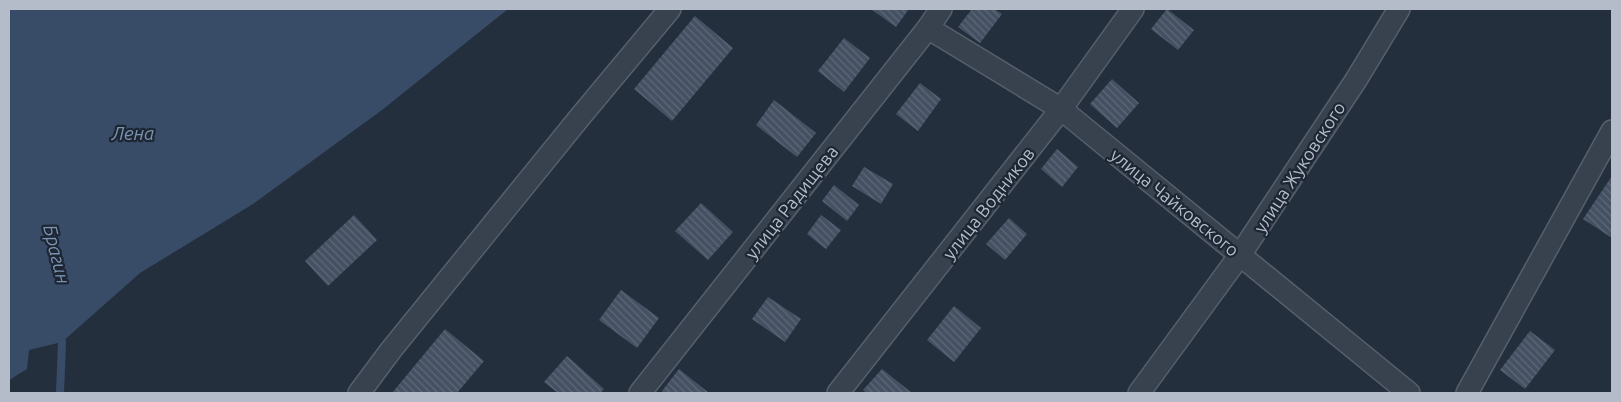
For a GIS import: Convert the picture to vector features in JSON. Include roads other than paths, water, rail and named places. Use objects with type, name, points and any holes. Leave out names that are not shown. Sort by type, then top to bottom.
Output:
[{"type":"street","points":[[359,393],[391,350],[573,124],[670,9]]},
{"type":"street","name":"улица Радищева","points":[[640,393],[941,9]]},
{"type":"street","name":"улица Водников","points":[[838,393],[1061,109],[1133,9]]},
{"type":"street","name":"улица Жуковского","points":[[1139,393],[1240,256],[1356,80],[1399,9]]},
{"type":"street","name":"улица Чайковского","points":[[928,28],[1061,109],[1409,393]]},
{"type":"street","points":[[1467,393],[1612,131]]},
{"type":"water","name":"Лена","points":[[9,9],[508,9],[382,110],[253,204],[140,273],[62,342],[29,350],[27,369],[9,380]]},
{"type":"waterway","name":"Брагин","points":[[60,333],[62,342],[60,393]]}]
